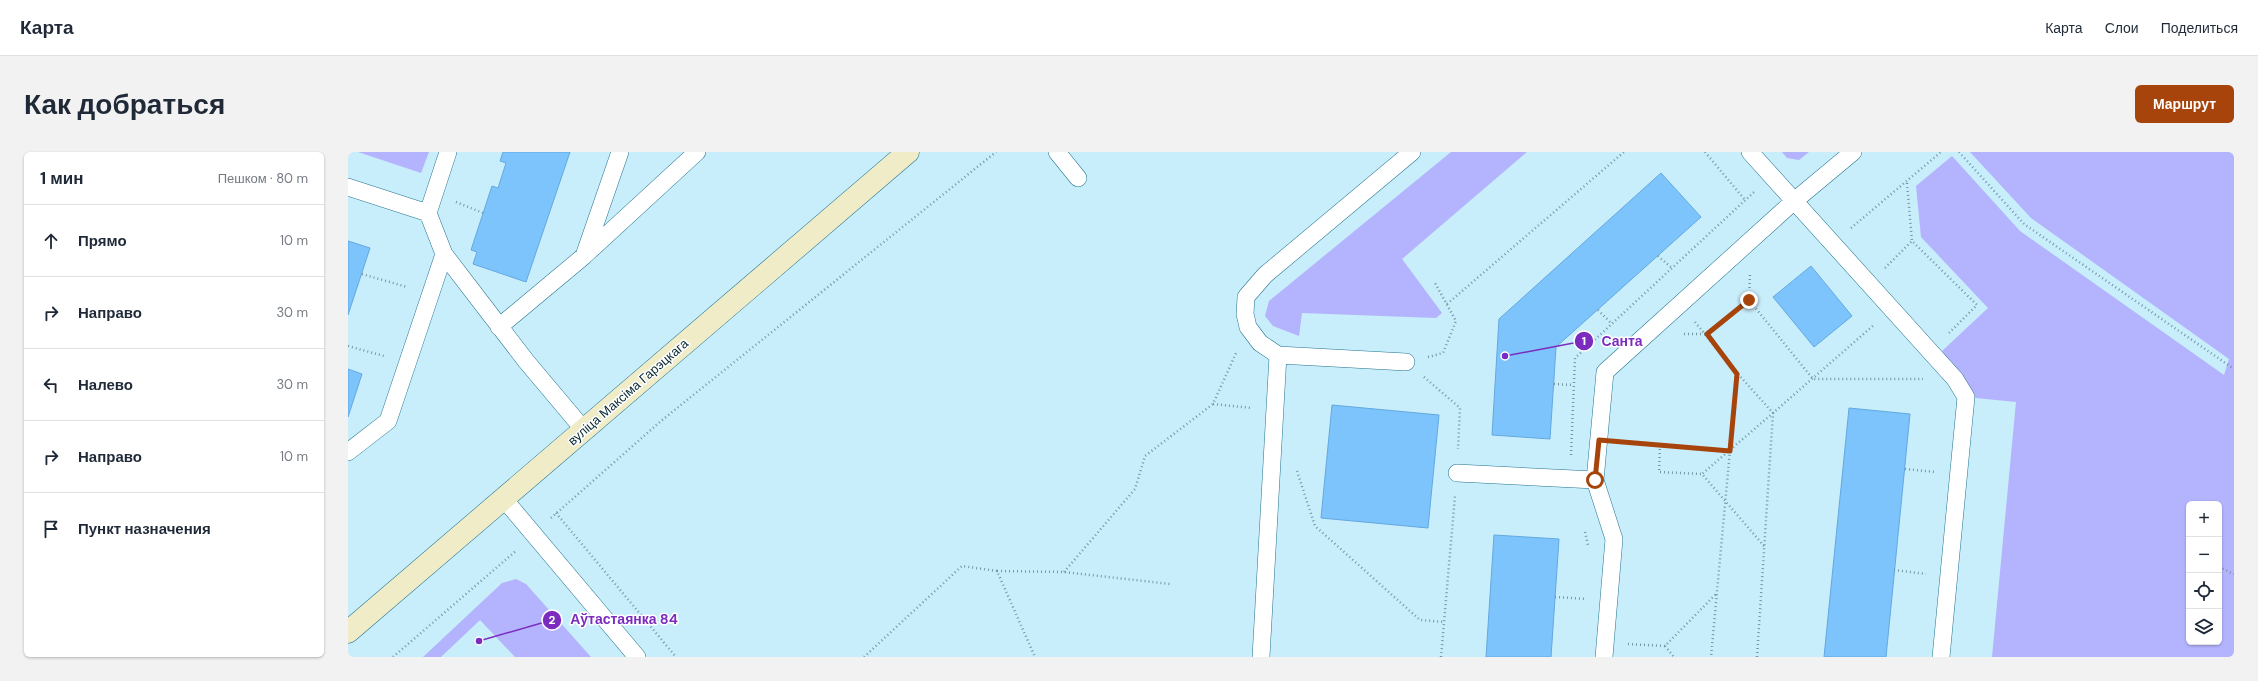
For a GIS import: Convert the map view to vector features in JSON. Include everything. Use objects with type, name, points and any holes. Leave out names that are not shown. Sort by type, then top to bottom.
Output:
[{"type":"main road","name":"вуліца Максіма Гарэцкага","points":[[348,632],[908,152]]},
{"type":"lane","points":[[448,152],[428,213],[444,254],[499,327],[584,430]]},
{"type":"lane","points":[[584,256],[620,152]]},
{"type":"lane","points":[[499,327],[584,256],[697,152]]},
{"type":"lane","points":[[1057,152],[1078,178]]},
{"type":"lane","points":[[1406,362],[1278,354],[1260,343],[1248,327],[1245,314],[1246,297],[1265,275],[1412,152]]},
{"type":"lane","points":[[1750,152],[1793,202],[1893,309],[1955,379],[1966,397],[1941,657]]},
{"type":"lane","points":[[1605,650],[1614,539],[1595,480],[1605,372],[1793,202],[1853,152]]},
{"type":"lane","points":[[348,187],[428,213]]},
{"type":"lane","points":[[348,452],[388,421],[444,254]]},
{"type":"lane","points":[[1261,657],[1278,354]]},
{"type":"lane","points":[[1457,473],[1595,480]]},
{"type":"lane","points":[[504,499],[637,657]]},
{"type":"path","points":[[661,421],[996,152]]},
{"type":"path","points":[[1448,304],[1624,152]]},
{"type":"path","points":[[1705,152],[1745,200]]},
{"type":"path","points":[[1856,234],[1851,229],[1907,183],[1941,152]]},
{"type":"path","points":[[1958,152],[2024,224],[2234,369]]},
{"type":"path","points":[[1907,183],[1912,241],[1977,305],[1945,337]]},
{"type":"path","points":[[434,194],[483,213]]},
{"type":"path","points":[[1885,268],[1912,241]]},
{"type":"path","points":[[1658,256],[1672,268]]},
{"type":"path","points":[[1880,262],[1889,273]]},
{"type":"path","points":[[362,274],[430,294]]},
{"type":"path","points":[[1646,334],[1707,334],[1749,300],[1813,379]]},
{"type":"path","points":[[1679,305],[1707,334],[1737,374],[1773,413],[1757,657]]},
{"type":"path","points":[[1660,445],[1659,472],[1702,474],[1893,309]]},
{"type":"path","points":[[1598,310],[1612,324]]},
{"type":"path","points":[[1064,572],[1135,489],[1145,456],[1213,404],[1248,327]]},
{"type":"path","points":[[348,346],[408,363]]},
{"type":"path","points":[[1711,657],[1737,374]]},
{"type":"path","points":[[1813,379],[1955,379]]},
{"type":"path","points":[[1554,384],[1574,385]]},
{"type":"path","points":[[1213,404],[1276,410]]},
{"type":"path","points":[[1599,440],[1730,451]]},
{"type":"path","points":[[1295,468],[1315,526],[1420,620],[1445,622]]},
{"type":"path","points":[[1905,469],[1958,474]]},
{"type":"path","points":[[1702,474],[1764,546]]},
{"type":"path","points":[[556,513],[676,657]]},
{"type":"path","points":[[864,657],[962,566],[997,571],[1064,572],[1170,584]]},
{"type":"path","points":[[2222,568],[2234,574]]},
{"type":"path","points":[[1894,570],[1948,576]]},
{"type":"path","points":[[997,571],[1035,657]]},
{"type":"path","points":[[1605,650],[1665,646],[1717,593]]},
{"type":"path","points":[[1555,597],[1586,599]]},
{"type":"path","points":[[1665,646],[1674,657]]},
{"type":"shaded area","points":[[358,152],[429,152],[421,173]]},
{"type":"shaded area","points":[[1451,152],[1527,152],[1402,259],[1442,313],[1436,318],[1302,313],[1299,336],[1273,326],[1265,316],[1269,301]]},
{"type":"shaded area","points":[[1782,152],[1809,152],[1799,160],[1787,158]]},
{"type":"shaded area","points":[[1970,152],[2234,152],[2234,657],[1992,657],[2016,402],[1966,397],[1941,352],[1988,308],[1921,237],[1916,186],[1952,156],[2020,231],[2224,375],[2229,359],[2031,218]]},
{"type":"shaded area","points":[[516,579],[526,584],[591,657],[515,657],[480,620],[441,657],[423,657],[502,583]]},
{"type":"building","points":[[503,152],[570,152],[526,282],[473,264],[477,252],[471,250],[492,186],[498,188],[506,163],[500,161]]},
{"type":"building","points":[[1661,173],[1701,217],[1556,347],[1550,439],[1492,435],[1499,319]]},
{"type":"building","points":[[348,241],[370,248],[348,315]]},
{"type":"building","points":[[1811,266],[1852,316],[1814,347],[1773,297]]},
{"type":"building","points":[[348,369],[362,374],[348,417]]},
{"type":"building","points":[[1332,405],[1439,415],[1428,528],[1321,518]]},
{"type":"building","points":[[1849,408],[1910,414],[1886,657],[1824,657]]},
{"type":"building","points":[[1494,535],[1559,539],[1551,657],[1486,657]]},
{"type":"place","name":"Санта","points":[[1505,356]]},
{"type":"place","name":"Аўтастаянка 84","points":[[479,641]]},
{"type":"route","points":[[1595,480],[1599,440],[1730,451],[1737,374],[1707,334],[1749,300]]}]
